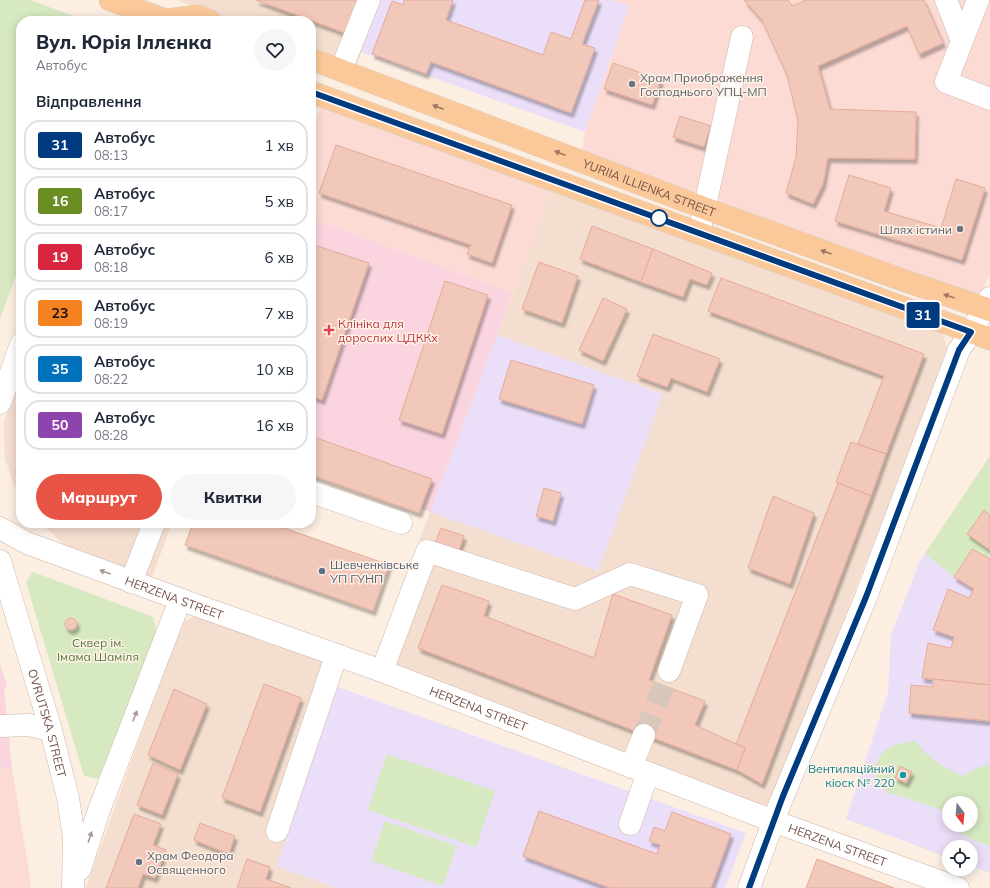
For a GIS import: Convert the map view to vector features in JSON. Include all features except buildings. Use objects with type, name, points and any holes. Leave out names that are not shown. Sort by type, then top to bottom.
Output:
[{"type":"main road","points":[[110,0],[153,16]]},
{"type":"main road","name":"YURIIA ILLIENKA STREET","points":[[316,61],[704,208],[886,274],[988,305]]},
{"type":"main road","points":[[316,94],[981,336]]},
{"type":"street","points":[[341,70],[369,0]]},
{"type":"street","points":[[946,0],[962,41]]},
{"type":"street","points":[[978,0],[946,82],[990,99]]},
{"type":"street","points":[[699,233],[742,37]]},
{"type":"street","points":[[749,888],[773,821],[866,597],[959,350],[981,336],[988,305]]},
{"type":"street","points":[[0,403],[16,358]]},
{"type":"street","points":[[316,494],[401,523]]},
{"type":"street","name":"HERZENA STREET","points":[[0,528],[27,543],[180,600],[382,671],[773,821],[954,887]]},
{"type":"street","points":[[131,582],[152,528]]},
{"type":"street","points":[[382,671],[427,551],[575,599],[630,574],[697,595],[669,671]]},
{"type":"street","name":"OVRUTSKA STREET","points":[[0,561],[51,730],[68,798],[74,837],[74,888]]},
{"type":"street","name":"OVRUTSKA STREET","points":[[74,888],[99,810],[180,600]]},
{"type":"street","points":[[277,831],[336,656]]},
{"type":"street","points":[[0,726],[29,725],[51,730]]},
{"type":"street","points":[[630,824],[640,770],[644,735]]},
{"type":"shaded area","points":[[178,0],[380,0],[356,66],[316,52],[316,16],[219,16]]},
{"type":"shaded area","points":[[380,0],[612,0],[629,6],[585,132],[361,52]]},
{"type":"shaded area","points":[[614,0],[990,0],[990,272],[980,298],[582,150],[585,132],[629,6]]},
{"type":"shaded area","points":[[322,103],[552,191],[513,293],[316,220],[316,119]]},
{"type":"shaded area","points":[[552,191],[942,331],[948,351],[774,800],[762,807],[375,661]]},
{"type":"shaded area","points":[[316,220],[513,293],[430,512],[316,474]]},
{"type":"shaded area","points":[[497,335],[663,394],[598,571],[430,512]]},
{"type":"shaded area","points":[[16,389],[16,487],[5,459],[4,421]]},
{"type":"shaded area","points":[[990,456],[990,873],[978,869],[978,840],[942,840],[942,855],[846,819],[888,692],[891,635],[920,561]]},
{"type":"shaded area","points":[[46,528],[170,528],[151,580],[68,548]]},
{"type":"shaded area","points":[[194,616],[341,666],[338,687],[277,866],[336,888],[86,888],[180,625]]},
{"type":"shaded area","points":[[0,664],[7,686],[4,691],[12,768],[0,768]]},
{"type":"shaded area","points":[[338,687],[746,833],[725,888],[336,888],[277,866]]},
{"type":"shaded area","points":[[0,768],[12,768],[31,883],[29,888],[0,888]]},
{"type":"green space","points":[[0,0],[30,0],[73,16],[16,16],[16,275],[0,319]]},
{"type":"green space","points":[[990,456],[990,515],[984,510],[967,533],[990,550],[989,559],[972,549],[954,577],[925,554]]},
{"type":"green space","name":"Сквер ім. Імама Шаміля","points":[[33,572],[153,617],[157,634],[98,779],[84,776],[26,582]]},
{"type":"green space","points":[[916,741],[926,754],[943,766],[963,776],[979,767],[990,765],[990,846],[980,843],[978,840],[974,840],[960,832],[978,832],[978,796],[942,796],[942,810],[890,793],[880,785],[875,772],[878,759],[888,748],[902,743]]},
{"type":"green space","points":[[387,754],[495,791],[476,847],[368,810]]},
{"type":"green space","points":[[385,821],[457,846],[443,886],[371,861]]},
{"type":"tunnel","points":[[644,735],[664,685]]},
{"type":"bus line","name":"31","points":[[316,94],[971,332],[959,350],[866,597],[783,796],[749,888]]},
{"type":"place","name":"Храм Приображення Господнього УПЦ-МП","points":[[632,84]]},
{"type":"place","name":"Шлях істини","points":[[960,229]]},
{"type":"place","name":"Клініка для дорослих ЦДККх","points":[[329,330]]},
{"type":"place","name":"Шевченківське УП ГУНП","points":[[322,571]]},
{"type":"place","name":"Вентиляційний кіоск № 220","points":[[903,775]]},
{"type":"place","name":"Храм Феодора Освященного","points":[[139,862]]}]
